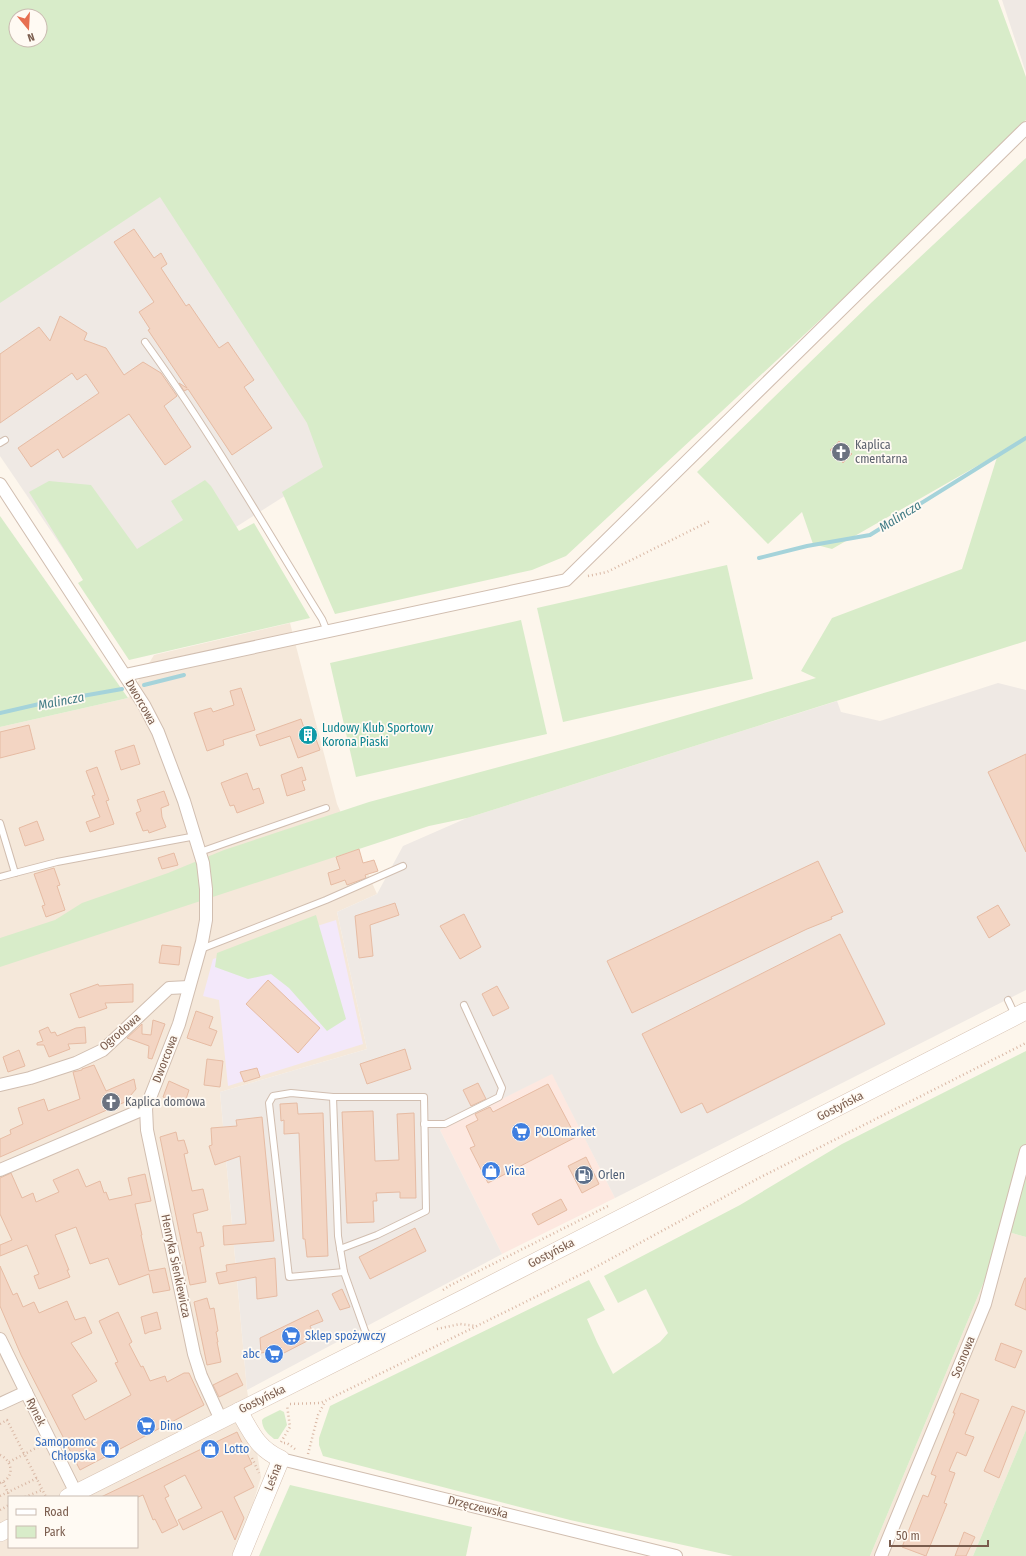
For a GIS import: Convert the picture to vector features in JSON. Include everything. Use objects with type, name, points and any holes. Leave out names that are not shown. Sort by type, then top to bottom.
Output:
[{"type":"street","points":[[125,675],[566,580],[1026,128]]},
{"type":"street","name":"Dworcowa","points":[[0,484],[144,705],[158,732],[184,801],[196,836],[203,863],[206,889],[206,920],[200,949],[179,1024],[146,1108]]},
{"type":"street","name":"Ogrodowa","points":[[0,1086],[76,1063],[103,1050],[169,988],[189,987]]},
{"type":"street","name":"Gostyńska","points":[[72,1495],[1021,1014]]},
{"type":"street","points":[[0,1170],[146,1108]]},
{"type":"street","name":"Henryka Sienkiewicza","points":[[146,1108],[147,1130],[194,1354],[200,1376],[221,1420]]},
{"type":"street","name":"Sosnowa","points":[[881,1556],[985,1304],[1026,1151]]},
{"type":"street","points":[[0,1339],[26,1392]]},
{"type":"street","name":"Rynek","points":[[0,1404],[26,1392],[50,1441],[72,1495]]},
{"type":"street","name":"Leśna","points":[[239,1410],[256,1441],[269,1452],[281,1451],[241,1556]]},
{"type":"street","name":"Drzęczewska","points":[[281,1451],[676,1556]]},
{"type":"lane","points":[[145,342],[166,370],[227,466],[322,619],[327,631]]},
{"type":"lane","points":[[200,852],[326,808]]},
{"type":"lane","points":[[0,823],[15,873]]},
{"type":"lane","points":[[0,877],[57,862],[196,836]]},
{"type":"lane","points":[[200,949],[326,900],[403,866]]},
{"type":"lane","points":[[1008,1000],[1021,1014]]},
{"type":"lane","points":[[424,1124],[445,1124],[499,1096],[502,1088],[464,1005]]},
{"type":"lane","points":[[340,1249],[377,1235],[426,1211],[424,1097],[333,1096],[291,1093],[273,1096],[268,1103],[289,1277],[344,1272]]},
{"type":"lane","points":[[333,1096],[340,1249],[344,1272],[365,1331],[372,1344]]},
{"type":"path","points":[[566,580],[607,572],[710,521]]},
{"type":"path","points":[[281,1451],[290,1427],[288,1404],[320,1403],[325,1401],[594,1268],[759,1178],[1026,1043]]},
{"type":"path","points":[[438,1329],[460,1324],[477,1326]]},
{"type":"path","points":[[307,1456],[318,1415],[325,1401]]},
{"type":"path","points":[[0,1423],[7,1420],[45,1496]]},
{"type":"path","points":[[9,1462],[50,1441]]},
{"type":"path","points":[[0,1456],[5,1458],[9,1462],[10,1466],[9,1476],[1,1482],[10,1496]]},
{"type":"path","points":[[0,1496],[37,1478]]},
{"type":"path","points":[[27,1496],[42,1490]]},
{"type":"shaded area","points":[[1002,0],[1026,0],[1026,73]]},
{"type":"shaded area","points":[[150,178],[335,464],[228,532],[91,590],[0,456],[0,289]]},
{"type":"shaded area","points":[[290,623],[337,804],[377,894],[337,912],[367,1049],[220,1092],[247,1390],[261,1477],[251,1510],[234,1556],[0,1556],[0,727],[128,698],[154,655]]},
{"type":"shaded area","points":[[998,683],[1026,690],[1026,990],[615,1198],[552,1074],[440,1130],[502,1254],[247,1390],[220,1092],[367,1049],[337,912],[377,894],[403,846],[467,818],[837,701],[841,712],[880,721]]},
{"type":"shaded area","points":[[336,920],[363,1044],[228,1086],[219,1000],[203,996],[213,959]]},
{"type":"shaded area","points":[[552,1073],[615,1198],[502,1254],[440,1130]]},
{"type":"shaded area","points":[[1005,1231],[1026,1237],[1026,1430],[973,1556],[870,1556]]},
{"type":"green space","points":[[0,0],[998,0],[1026,77],[1026,120],[862,281],[566,556],[532,570],[335,614],[282,492],[323,467],[307,423],[160,197],[0,303]]},
{"type":"green space","points":[[1026,158],[1026,641],[467,818],[429,826],[0,967],[0,938],[55,920],[82,903],[168,873],[224,850],[369,802],[614,736],[816,678],[801,671],[832,618],[962,569],[998,454],[832,549],[813,544],[802,512],[768,544],[697,472],[871,303]]},
{"type":"green space","points":[[205,480],[211,486],[239,531],[254,523],[310,618],[129,660],[78,583],[83,580],[29,492],[49,481],[91,485],[137,549],[183,520],[171,501]]},
{"type":"green space","points":[[0,516],[128,698],[0,727]]},
{"type":"green space","points":[[727,565],[753,679],[563,722],[537,608]]},
{"type":"green space","points":[[521,620],[547,734],[356,777],[330,663]]},
{"type":"green space","points":[[316,915],[346,1019],[327,1031],[289,988],[271,974],[248,979],[215,967],[217,953]]},
{"type":"green space","points":[[1026,1051],[1026,1237],[1005,1231],[870,1556],[733,1556],[570,1520],[323,1456],[319,1445],[319,1438],[330,1406],[589,1280],[605,1310],[587,1319],[613,1374],[660,1342],[668,1333],[646,1289],[618,1303],[604,1276],[740,1205],[842,1144]]},
{"type":"green space","points":[[280,1410],[284,1412],[287,1425],[278,1439],[274,1439],[264,1429],[262,1420]]},
{"type":"green space","points":[[1026,1430],[1026,1556],[973,1556]]},
{"type":"green space","points":[[290,1485],[472,1527],[466,1556],[259,1556]]},
{"type":"building","points":[[134,229],[154,258],[161,253],[167,264],[161,268],[186,306],[189,304],[219,348],[228,342],[254,380],[244,387],[272,428],[232,455],[188,389],[184,391],[179,383],[187,388],[148,330],[150,329],[139,312],[154,302],[114,242]]},
{"type":"building","points":[[60,316],[87,333],[84,340],[106,348],[124,375],[143,362],[161,373],[177,396],[164,406],[191,447],[165,465],[129,414],[63,458],[58,449],[31,467],[18,448],[99,393],[86,374],[77,380],[72,373],[0,423],[0,354],[39,327],[50,341]]},
{"type":"building","name":"Kaplica cmentarna","points":[[839,441],[852,454],[843,463],[830,450]]},
{"type":"building","points":[[241,688],[255,730],[223,740],[224,745],[207,751],[194,713],[211,708],[213,712],[234,705],[230,691]]},
{"type":"building","points":[[301,719],[304,728],[311,726],[320,750],[298,758],[290,736],[260,746],[256,735]]},
{"type":"building","points":[[29,725],[35,749],[0,758],[0,732]]},
{"type":"building","points":[[134,745],[140,764],[121,770],[115,751]]},
{"type":"building","points":[[1026,754],[1026,852],[988,772]]},
{"type":"building","points":[[97,767],[109,800],[106,801],[114,824],[90,832],[86,822],[100,817],[92,796],[95,795],[86,771]]},
{"type":"building","points":[[302,767],[306,780],[302,781],[305,790],[287,796],[281,775]]},
{"type":"building","points":[[247,773],[253,790],[259,788],[264,803],[237,813],[234,805],[230,806],[221,783]]},
{"type":"building","points":[[164,791],[169,805],[161,808],[162,817],[166,827],[149,833],[148,830],[143,831],[136,813],[141,811],[137,800]]},
{"type":"building","points":[[37,821],[44,840],[25,846],[19,828]]},
{"type":"building","points":[[359,849],[363,863],[374,860],[378,871],[365,875],[366,878],[347,885],[345,880],[331,885],[328,873],[340,869],[336,857]]},
{"type":"building","points":[[174,853],[178,865],[162,869],[158,858]]},
{"type":"building","points":[[818,861],[843,912],[831,917],[832,919],[807,929],[632,1013],[607,961]]},
{"type":"building","points":[[54,868],[60,885],[57,886],[65,910],[46,917],[42,906],[45,905],[34,874]]},
{"type":"building","points":[[395,903],[399,915],[370,925],[373,956],[359,958],[355,916]]},
{"type":"building","points":[[998,905],[1010,925],[989,938],[977,917]]},
{"type":"building","points":[[464,914],[481,947],[460,959],[440,926]]},
{"type":"building","points":[[840,934],[885,1024],[707,1113],[702,1103],[681,1113],[642,1034]]},
{"type":"building","points":[[162,945],[181,947],[179,965],[159,963]]},
{"type":"building","points":[[268,980],[320,1028],[298,1053],[246,1004]]},
{"type":"building","points":[[98,984],[99,986],[133,984],[133,1002],[105,1003],[107,1008],[79,1018],[70,994]]},
{"type":"building","points":[[497,986],[509,1008],[493,1016],[482,994]]},
{"type":"building","points":[[196,1011],[213,1017],[209,1028],[217,1031],[211,1046],[187,1038]]},
{"type":"building","points":[[153,1020],[165,1024],[152,1059],[148,1058],[149,1046],[127,1038],[142,1024],[142,1034],[151,1035]]},
{"type":"building","points":[[48,1027],[51,1033],[55,1032],[57,1036],[76,1028],[85,1027],[86,1043],[68,1044],[70,1049],[49,1057],[44,1045],[37,1045],[37,1043],[43,1041],[39,1031]]},
{"type":"building","points":[[405,1049],[411,1069],[367,1084],[360,1064]]},
{"type":"building","points":[[19,1050],[25,1066],[8,1072],[3,1057]]},
{"type":"building","points":[[207,1059],[223,1061],[220,1087],[204,1085]]},
{"type":"building","points":[[94,1065],[106,1091],[134,1079],[136,1089],[125,1102],[0,1157],[0,1139],[11,1134],[10,1130],[23,1124],[18,1108],[44,1099],[48,1111],[80,1099],[73,1072]]},
{"type":"building","points":[[257,1068],[260,1077],[244,1082],[240,1072]]},
{"type":"building","points":[[169,1081],[189,1090],[184,1105],[163,1097]]},
{"type":"building","points":[[478,1083],[486,1099],[471,1106],[463,1090]]},
{"type":"building","name":"POLOmarket","points":[[548,1084],[576,1137],[488,1183],[470,1148],[475,1146],[466,1126],[478,1120],[475,1114],[490,1107],[493,1112]]},
{"type":"building","points":[[297,1103],[298,1114],[323,1113],[328,1256],[307,1257],[305,1239],[303,1239],[299,1133],[284,1134],[284,1120],[281,1121],[280,1104]]},
{"type":"building","points":[[373,1111],[375,1161],[399,1160],[397,1114],[414,1113],[416,1198],[400,1198],[400,1192],[376,1193],[377,1201],[373,1201],[374,1222],[347,1223],[342,1112]]},
{"type":"building","points":[[262,1117],[274,1241],[224,1245],[223,1226],[246,1224],[240,1156],[215,1165],[209,1146],[212,1145],[211,1128],[237,1126],[236,1120]]},
{"type":"building","points":[[176,1132],[178,1141],[184,1140],[188,1153],[184,1154],[192,1191],[203,1189],[208,1210],[193,1214],[197,1233],[201,1232],[204,1246],[200,1248],[206,1282],[190,1285],[160,1137]]},
{"type":"building","name":"Orlen","points":[[586,1157],[599,1184],[582,1193],[568,1166]]},
{"type":"building","points":[[78,1169],[86,1187],[100,1181],[104,1193],[106,1192],[109,1200],[132,1195],[128,1178],[145,1174],[151,1201],[135,1204],[141,1235],[149,1271],[165,1268],[170,1290],[153,1293],[149,1274],[119,1285],[108,1258],[90,1264],[76,1227],[55,1235],[69,1270],[67,1270],[70,1277],[39,1289],[34,1276],[39,1274],[27,1245],[0,1256],[0,1245],[12,1240],[0,1214],[0,1178],[11,1173],[22,1198],[33,1193],[36,1202],[59,1192],[53,1180]]},
{"type":"building","points":[[561,1199],[567,1210],[538,1225],[532,1214]]},
{"type":"building","points":[[415,1228],[426,1251],[370,1279],[359,1257]]},
{"type":"building","points":[[275,1258],[277,1296],[257,1299],[256,1277],[219,1284],[216,1273],[227,1271],[226,1265]]},
{"type":"building","points":[[0,1266],[13,1295],[17,1293],[23,1307],[34,1302],[39,1313],[67,1301],[75,1320],[85,1317],[92,1333],[71,1343],[97,1381],[72,1395],[85,1420],[131,1395],[115,1363],[118,1362],[99,1321],[118,1312],[132,1342],[129,1344],[141,1367],[143,1366],[150,1381],[165,1376],[167,1382],[184,1373],[189,1373],[204,1405],[80,1470],[21,1355],[0,1306]]},
{"type":"building","points":[[1026,1278],[1026,1310],[1015,1305]]},
{"type":"building","points":[[342,1289],[350,1307],[340,1310],[332,1294]]},
{"type":"building","points":[[207,1298],[210,1309],[214,1308],[218,1331],[216,1332],[217,1342],[221,1362],[207,1365],[194,1302]]},
{"type":"building","points":[[318,1310],[323,1321],[310,1326],[315,1337],[280,1355],[278,1350],[261,1353],[260,1338]]},
{"type":"building","points":[[157,1312],[161,1329],[145,1334],[141,1317]]},
{"type":"building","points":[[1001,1343],[1022,1351],[1015,1368],[995,1360]]},
{"type":"building","points":[[237,1373],[243,1385],[219,1397],[213,1385]]},
{"type":"building","points":[[961,1393],[979,1400],[965,1434],[974,1437],[966,1456],[957,1452],[949,1471],[955,1473],[944,1503],[947,1504],[926,1556],[902,1547],[923,1495],[928,1497],[936,1476],[931,1474],[955,1413],[953,1413]]},
{"type":"building","points":[[1012,1406],[1025,1411],[999,1478],[984,1471]]},
{"type":"building","points":[[237,1432],[252,1464],[244,1468],[254,1487],[234,1497],[244,1518],[235,1540],[222,1511],[183,1530],[178,1520],[202,1508],[185,1475],[164,1486],[169,1496],[165,1498],[178,1525],[162,1533],[155,1519],[153,1520],[143,1495],[138,1497],[103,1496]]},
{"type":"building","points":[[964,1532],[975,1537],[966,1556],[955,1556]]},
{"type":"waterway","name":"Malincza","points":[[759,558],[807,546],[870,535],[1026,438]]},
{"type":"waterway","name":"Malincza","points":[[144,685],[184,675]]},
{"type":"waterway","name":"Malincza","points":[[0,713],[48,702],[122,689]]},
{"type":"place","name":"Kaplica cmentarna","points":[[841,452]]},
{"type":"place","name":"Ludowy Klub Sportowy Korona Piaski","points":[[308,735]]},
{"type":"place","name":"Kaplica domowa","points":[[111,1102]]},
{"type":"place","name":"POLOmarket","points":[[521,1132]]},
{"type":"place","name":"Vica","points":[[491,1171]]},
{"type":"place","name":"Orlen","points":[[584,1175]]},
{"type":"place","name":"Sklep spożywczy","points":[[291,1336]]},
{"type":"place","name":"abc","points":[[274,1354]]},
{"type":"place","name":"Dino","points":[[146,1426]]},
{"type":"place","name":"Samopomoc Chłopska","points":[[110,1449]]},
{"type":"place","name":"Lotto","points":[[210,1449]]}]
